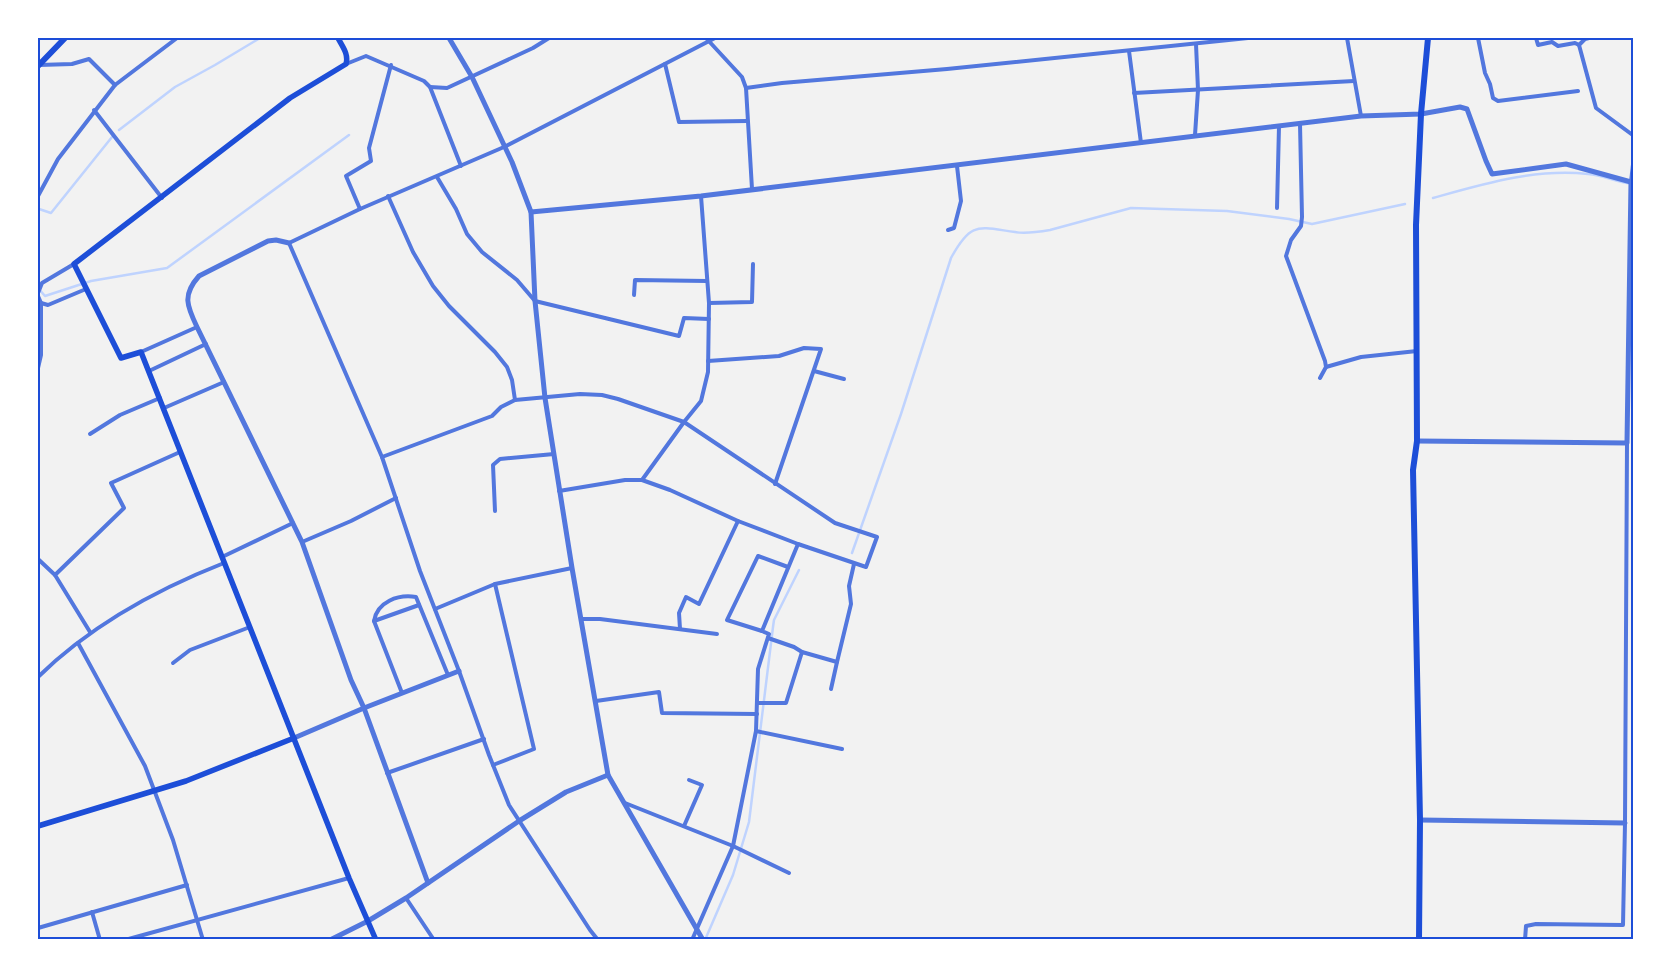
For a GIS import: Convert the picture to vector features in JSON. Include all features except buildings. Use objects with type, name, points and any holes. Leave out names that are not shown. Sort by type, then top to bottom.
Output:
[{"type":"main road","points":[[38,65],[65,38]]},
{"type":"main road","points":[[338,38],[346,52],[348,59],[346,64],[290,98],[74,264],[121,358],[141,352],[349,878],[376,940]]},
{"type":"main road","points":[[1419,940],[1420,820],[1413,470],[1417,441],[1416,225],[1421,114],[1428,38]]},
{"type":"main road","points":[[38,826],[186,781],[294,738]]},
{"type":"street","points":[[38,196],[58,159],[115,85],[177,38]]},
{"type":"street","points":[[449,38],[472,77],[523,187],[530,212],[535,301],[545,398],[608,775],[622,803],[703,940]]},
{"type":"street","points":[[430,87],[447,88],[533,48],[549,38]]},
{"type":"street","points":[[428,883],[364,708],[351,680],[302,542],[189,306],[188,295],[191,285],[199,276],[268,241],[276,240],[289,243],[388,196],[437,177],[504,146],[665,64],[707,39],[715,38]]},
{"type":"street","points":[[1184,38],[1184,45]]},
{"type":"street","points":[[746,88],[1245,38]]},
{"type":"street","points":[[1347,38],[1360,116]]},
{"type":"street","points":[[1478,38],[1485,73],[1493,98],[1498,100],[1578,91]]},
{"type":"street","points":[[1536,38],[1538,44],[1552,42],[1558,46],[1576,43],[1579,45]]},
{"type":"street","points":[[1579,45],[1585,39],[1590,38]]},
{"type":"street","points":[[707,39],[742,77],[746,88],[752,189]]},
{"type":"street","points":[[1195,136],[1198,90],[1196,44]]},
{"type":"street","points":[[1579,45],[1596,108],[1634,136]]},
{"type":"street","points":[[1129,51],[1141,143]]},
{"type":"street","points":[[346,64],[366,56],[391,65],[424,81],[430,87],[461,166]]},
{"type":"street","points":[[38,65],[72,64],[90,59],[115,85]]},
{"type":"street","points":[[665,64],[680,122],[748,121]]},
{"type":"street","points":[[360,209],[346,176],[371,162],[369,148],[391,65]]},
{"type":"street","points":[[1134,93],[1354,81]]},
{"type":"street","points":[[530,212],[701,196],[1360,116],[1421,114],[1460,106],[1468,109],[1492,174],[1566,164],[1631,182]]},
{"type":"street","points":[[94,110],[162,198]]},
{"type":"street","points":[[1300,124],[1302,217],[1301,226],[1291,240],[1286,256],[1326,367]]},
{"type":"street","points":[[1277,208],[1279,126]]},
{"type":"street","points":[[1525,940],[1526,926],[1536,924],[1623,925],[1627,443],[1631,182],[1634,156]]},
{"type":"street","points":[[948,230],[954,228],[961,201],[958,166]]},
{"type":"street","points":[[437,177],[468,234],[482,252],[517,280],[535,301],[679,336],[684,318],[709,319]]},
{"type":"street","points":[[388,196],[413,252],[432,286],[507,367],[512,380],[515,400]]},
{"type":"street","points":[[642,480],[701,401],[708,372],[709,303],[701,196]]},
{"type":"street","points":[[289,243],[382,457],[420,571],[509,806],[598,940]]},
{"type":"street","points":[[38,368],[41,355],[41,304],[38,295],[42,283],[74,264]]},
{"type":"street","points":[[709,303],[752,302],[753,264]]},
{"type":"street","points":[[634,295],[635,280],[707,281]]},
{"type":"street","points":[[41,304],[48,305],[86,289]]},
{"type":"street","points":[[141,352],[198,327]]},
{"type":"street","points":[[149,371],[206,344]]},
{"type":"street","points":[[708,361],[779,356],[804,348],[821,349],[775,484]]},
{"type":"street","points":[[1320,378],[1326,367],[1361,357],[1417,351]]},
{"type":"street","points":[[814,371],[844,379]]},
{"type":"street","points":[[164,408],[224,382]]},
{"type":"street","points":[[382,457],[492,416],[501,407],[515,400],[580,394],[602,394],[684,422],[835,523],[877,537],[866,567],[738,521],[670,490],[642,480],[625,480],[560,492]]},
{"type":"street","points":[[90,434],[120,415],[160,398]]},
{"type":"street","points":[[1417,441],[1627,443]]},
{"type":"street","points":[[54,575],[124,508],[111,483],[180,452]]},
{"type":"street","points":[[495,511],[493,465],[500,458],[554,454]]},
{"type":"street","points":[[302,542],[351,521],[396,498]]},
{"type":"street","points":[[680,629],[679,612],[686,597],[699,604],[738,521]]},
{"type":"street","points":[[38,677],[90,632],[127,608],[293,523]]},
{"type":"street","points":[[762,631],[798,544]]},
{"type":"street","points":[[692,940],[733,846],[756,731],[758,669],[769,634],[728,620],[758,556],[788,567]]},
{"type":"street","points":[[38,559],[54,575],[90,632]]},
{"type":"street","points":[[831,689],[851,604],[849,586],[854,564]]},
{"type":"street","points":[[435,609],[495,584],[572,568]]},
{"type":"street","points":[[493,765],[534,749],[495,584]]},
{"type":"street","points":[[402,693],[374,621],[381,604],[406,595],[416,597],[448,675]]},
{"type":"street","points":[[374,621],[419,605]]},
{"type":"street","points":[[582,619],[600,619],[717,634]]},
{"type":"street","points":[[174,663],[190,650],[250,627]]},
{"type":"street","points":[[768,638],[794,647],[802,652],[837,662]]},
{"type":"street","points":[[78,643],[144,766],[187,885],[203,940]]},
{"type":"street","points":[[757,702],[786,703],[802,652]]},
{"type":"street","points":[[294,738],[459,671]]},
{"type":"street","points":[[596,701],[659,692],[662,712],[757,714]]},
{"type":"street","points":[[756,731],[842,749]]},
{"type":"street","points":[[388,773],[484,739]]},
{"type":"street","points":[[330,940],[368,921],[406,898],[519,821],[566,792],[608,775]]},
{"type":"street","points":[[684,826],[702,785],[688,780]]},
{"type":"street","points":[[622,803],[733,846],[789,873]]},
{"type":"street","points":[[1420,820],[1625,823]]},
{"type":"street","points":[[125,940],[349,878]]},
{"type":"street","points":[[38,928],[187,885]]},
{"type":"street","points":[[406,898],[434,940]]},
{"type":"street","points":[[92,912],[100,940]]},
{"type":"waterway","points":[[119,130],[175,87],[260,38]]},
{"type":"waterway","points":[[38,288],[45,296],[91,281],[167,268],[349,135]]},
{"type":"waterway","points":[[39,209],[51,213],[112,137]]},
{"type":"waterway","points":[[1433,198],[1510,178],[1549,173],[1594,175],[1634,184]]},
{"type":"waterway","points":[[852,553],[901,414],[951,258],[970,232],[984,228],[1023,233],[1050,230],[1131,208],[1227,211],[1312,224],[1405,204]]},
{"type":"waterway","points":[[705,940],[733,875],[749,822],[774,620],[799,570]]}]
